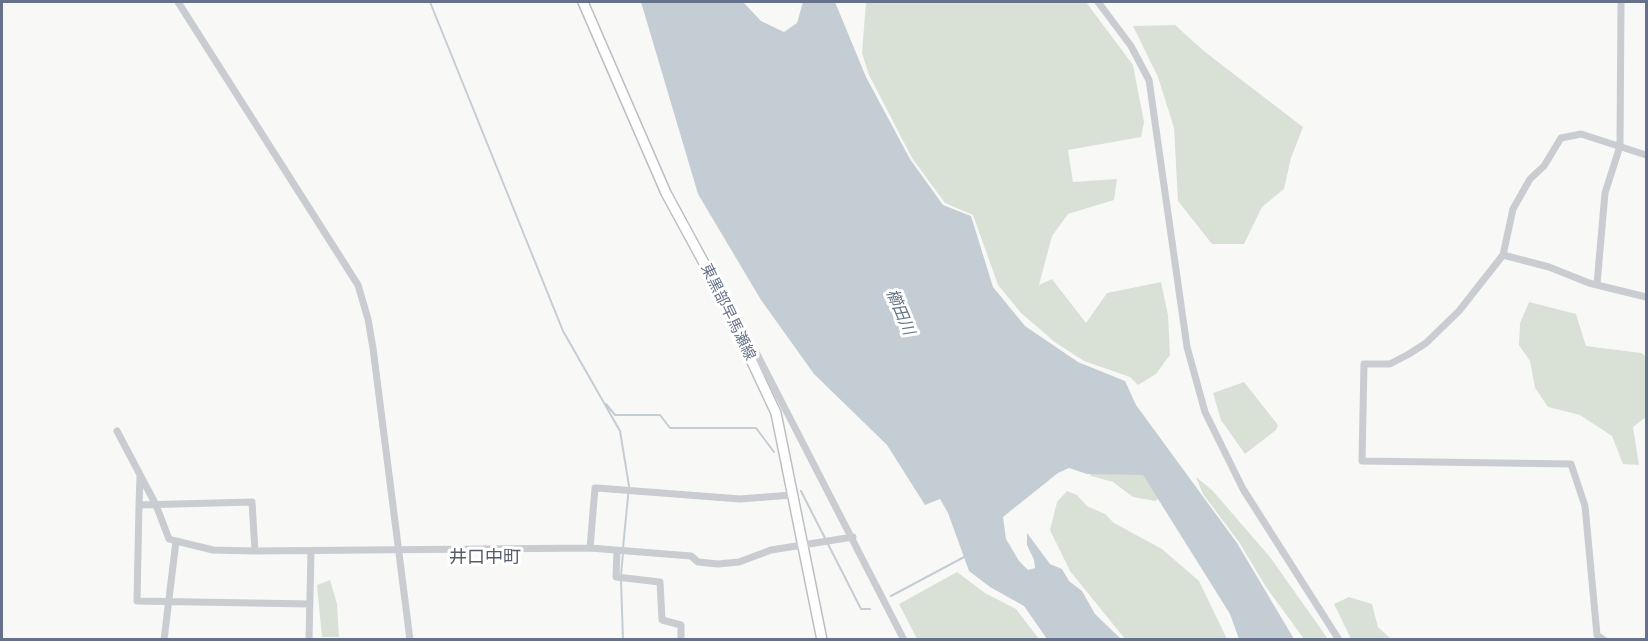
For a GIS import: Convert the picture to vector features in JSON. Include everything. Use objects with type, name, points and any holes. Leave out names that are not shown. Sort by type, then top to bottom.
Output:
[{"type":"main road","name":"東黒部早馬瀬線","points":[[583,2],[666,193],[748,350],[776,413],[792,495],[808,545],[822,639]]},
{"type":"street","points":[[178,2],[358,285],[372,341],[410,639]]},
{"type":"street","points":[[1098,2],[1131,46],[1149,80],[1187,347],[1204,412],[1242,489],[1339,639]]},
{"type":"street","points":[[1597,284],[1605,193],[1620,146],[1621,2]]},
{"type":"street","points":[[1604,639],[1597,635],[1585,506],[1571,464],[1362,461],[1364,364],[1390,364],[1426,343],[1459,311],[1503,255],[1513,209],[1530,179],[1544,166],[1561,138],[1581,134],[1647,155]]},
{"type":"street","points":[[1503,255],[1647,297]]},
{"type":"street","points":[[748,350],[756,352],[904,639]]},
{"type":"street","points":[[117,431],[156,505],[170,539],[233,553],[590,548],[691,556],[698,562],[718,564],[739,562],[771,550],[853,537]]},
{"type":"street","points":[[140,476],[137,601],[310,604]]},
{"type":"street","points":[[590,548],[595,488],[688,493],[740,499],[792,495]]},
{"type":"street","points":[[139,505],[252,502],[255,551]]},
{"type":"street","points":[[164,639],[176,541]]},
{"type":"street","points":[[309,639],[310,551]]},
{"type":"street","points":[[622,551],[622,577],[660,582],[662,620],[681,625],[681,639]]},
{"type":"shaded area","points":[[866,2],[1086,2],[1133,65],[1144,122],[1141,137],[1068,150],[1073,182],[1117,179],[1114,200],[1068,214],[1052,236],[1039,285],[1052,279],[1086,323],[1107,293],[1161,282],[1168,315],[1170,355],[1156,374],[1138,385],[1130,377],[1084,361],[1056,343],[1021,313],[998,285],[973,215],[945,203],[912,158],[869,75],[862,53]]},
{"type":"shaded area","points":[[1175,25],[1205,52],[1303,127],[1291,158],[1284,189],[1262,207],[1244,244],[1212,244],[1178,201],[1174,128],[1158,77],[1133,26]]},
{"type":"shaded area","points":[[1529,302],[1576,314],[1586,346],[1642,353],[1646,357],[1646,417],[1633,427],[1639,465],[1623,464],[1612,436],[1580,415],[1548,407],[1535,388],[1530,361],[1519,345],[1520,323]]},
{"type":"shaded area","points":[[1244,382],[1278,425],[1276,430],[1245,454],[1221,420],[1213,393]]},
{"type":"shaded area","points":[[1124,446],[1161,497],[1155,501],[1133,497],[1113,482],[1091,476],[1082,461]]},
{"type":"shaded area","points":[[1196,477],[1212,490],[1270,557],[1328,639],[1304,639],[1266,587],[1239,542],[1203,494]]},
{"type":"shaded area","points":[[1067,491],[1077,495],[1087,506],[1105,514],[1114,523],[1162,549],[1199,581],[1227,639],[1125,639],[1070,571],[1050,530],[1057,502]]},
{"type":"shaded area","points":[[957,572],[985,593],[1016,609],[1039,639],[917,639],[899,604]]},
{"type":"shaded area","points":[[330,580],[337,604],[339,637],[322,637],[317,585]]},
{"type":"shaded area","points":[[1349,597],[1372,604],[1378,627],[1391,639],[1351,639],[1334,604]]},
{"type":"water","name":"櫛田川","points":[[641,2],[743,2],[761,21],[784,32],[797,23],[803,2],[835,2],[866,77],[910,159],[943,205],[971,216],[993,287],[1025,326],[1078,362],[1125,381],[1136,405],[1237,543],[1294,639],[1239,639],[1230,614],[1143,475],[1087,474],[1069,468],[1058,473],[1003,517],[1006,539],[1019,561],[1028,570],[1035,568],[1027,545],[1027,533],[1050,564],[1062,569],[1069,581],[1082,591],[1095,614],[1121,639],[1047,639],[1024,606],[990,587],[969,571],[948,513],[940,499],[925,505],[887,445],[814,374],[761,300],[698,194]]},
{"type":"waterway","points":[[430,2],[563,331],[620,431],[629,486],[623,548]]},
{"type":"waterway","points":[[606,404],[615,415],[660,415],[670,428],[756,428],[774,452]]},
{"type":"waterway","points":[[801,491],[861,609],[870,609]]},
{"type":"waterway","points":[[621,575],[623,553]]},
{"type":"waterway","points":[[891,596],[966,556]]},
{"type":"waterway","points":[[621,580],[623,640]]},
{"type":"district","name":"井口中町","points":[[485,558]]}]
